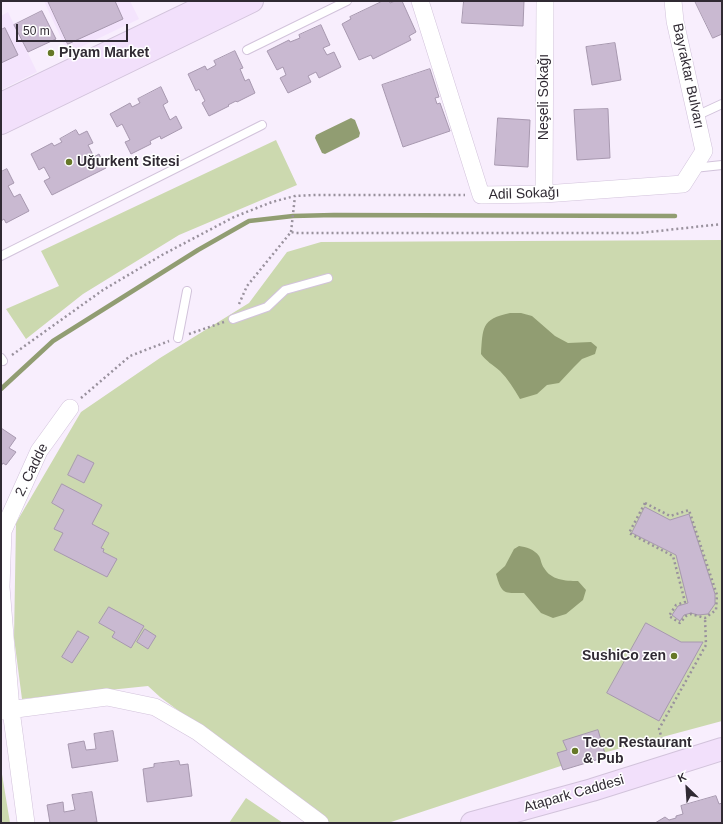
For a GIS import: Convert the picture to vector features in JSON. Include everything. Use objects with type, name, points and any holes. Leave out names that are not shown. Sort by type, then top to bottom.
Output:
[{"type":"street","points":[[1,104],[221,5],[252,1]]},
{"type":"street","name":"Adil Sokağı","points":[[420,1],[481,195],[544,194],[682,184],[704,151]]},
{"type":"street","name":"Neşeli Sokağı","points":[[544,194],[545,1]]},
{"type":"street","name":"Bayraktar Bulvarı","points":[[673,1],[675,21],[704,151]]},
{"type":"street","points":[[1,123],[221,5]]},
{"type":"street","name":"2. Cadde","points":[[26,823],[6,711],[2,587],[3,532],[39,451],[70,408]]},
{"type":"street","points":[[6,711],[107,697],[155,707],[198,732],[320,823]]},
{"type":"street","name":"Atapark Caddesi","points":[[472,823],[490,820],[592,790],[722,749]]},
{"type":"lane","points":[[247,50],[334,4],[347,1]]},
{"type":"lane","points":[[696,116],[722,104]]},
{"type":"lane","points":[[1,256],[262,125]]},
{"type":"lane","points":[[693,168],[722,165]]},
{"type":"lane","points":[[233,319],[267,307],[285,290],[328,278]]},
{"type":"lane","points":[[178,338],[187,291]]},
{"type":"path","points":[[2,360],[103,290],[162,255],[234,216],[272,202],[295,196],[316,195],[481,195]]},
{"type":"path","points":[[70,408],[130,356],[233,319],[248,286],[292,232],[295,196]]},
{"type":"path","points":[[292,232],[640,233],[722,224]]},
{"type":"path","points":[[645,503],[670,516],[689,510],[717,595],[716,610],[706,618],[691,614],[686,616],[680,623],[669,616],[676,605],[685,602],[672,556],[629,534],[645,503]]},
{"type":"path","points":[[670,765],[659,729],[706,645],[706,618]]},
{"type":"shaded area","points":[[44,1],[130,1],[139,19],[68,53]]},
{"type":"shaded area","points":[[8,12],[37,72],[1,90],[1,16]]},
{"type":"shaded area","points":[[351,118],[355,120],[360,133],[359,137],[325,154],[322,153],[315,138],[316,135]]},
{"type":"shaded area","points":[[276,140],[297,185],[179,235],[83,294],[26,339],[6,309],[59,286],[41,251]]},
{"type":"shaded area","points":[[722,240],[722,721],[588,757],[388,823],[330,823],[160,697],[148,686],[22,699],[14,638],[16,523],[81,412],[160,358],[249,303],[287,252],[321,242]]},
{"type":"shaded area","points":[[510,313],[521,313],[532,316],[555,336],[568,343],[591,342],[597,347],[595,354],[582,359],[559,383],[547,385],[537,394],[520,399],[503,374],[481,354],[482,337],[485,326],[494,318]]},
{"type":"shaded area","points":[[519,546],[535,552],[540,557],[543,566],[550,575],[563,580],[578,581],[586,590],[583,600],[566,614],[553,618],[541,613],[524,593],[508,593],[502,589],[496,574],[505,566],[514,549]]},
{"type":"shaded area","points":[[1,768],[10,823],[1,823]]},
{"type":"shaded area","points":[[246,798],[283,823],[229,823]]},
{"type":"building","points":[[48,1],[115,1],[123,19],[68,44]]},
{"type":"building","points":[[383,1],[389,1],[390,3],[402,1],[416,32],[409,36],[411,40],[373,59],[371,55],[359,60],[342,24],[351,19],[350,17]]},
{"type":"building","points":[[464,1],[524,1],[523,26],[462,23]]},
{"type":"building","points":[[695,1],[722,1],[722,34],[713,38]]},
{"type":"building","points":[[42,11],[56,39],[28,52],[14,25]]},
{"type":"building","points":[[321,25],[330,45],[323,48],[327,55],[334,52],[341,67],[319,78],[316,72],[308,76],[311,82],[288,93],[280,78],[286,75],[283,67],[277,70],[267,51],[289,40],[290,42],[300,38],[299,35]]},
{"type":"building","points":[[5,28],[18,55],[1,63],[1,30]]},
{"type":"building","points":[[615,43],[621,80],[592,85],[586,47]]},
{"type":"building","points":[[235,51],[243,68],[240,69],[245,81],[249,79],[255,93],[228,105],[229,106],[209,116],[202,103],[205,101],[199,89],[196,91],[188,74],[205,66],[207,70],[216,65],[214,61]]},
{"type":"building","points":[[430,69],[439,97],[435,98],[437,104],[440,103],[450,131],[403,147],[382,85]]},
{"type":"building","points":[[161,87],[168,102],[163,105],[170,120],[176,116],[182,128],[161,139],[160,136],[150,141],[151,144],[131,154],[125,142],[130,140],[122,124],[117,127],[110,114],[130,103],[132,107],[140,103],[138,99]]},
{"type":"building","points":[[608,109],[610,158],[577,160],[574,110]]},
{"type":"building","points":[[498,118],[530,120],[528,167],[495,165]]},
{"type":"building","name":"Uğurkent Sitesi","points":[[76,130],[79,135],[87,131],[93,143],[88,145],[94,157],[99,154],[106,168],[52,195],[44,181],[50,178],[44,167],[39,170],[31,154],[52,143],[54,146],[62,142],[60,139]]},
{"type":"building","points":[[7,169],[14,183],[8,186],[14,197],[20,194],[29,211],[6,223],[4,219],[1,221],[1,172]]},
{"type":"building","points":[[1,428],[16,438],[9,448],[16,452],[6,465],[3,463],[1,466]]},
{"type":"building","points":[[78,455],[94,463],[84,483],[68,475]]},
{"type":"building","points":[[62,484],[102,505],[92,524],[109,533],[101,548],[104,549],[103,552],[117,559],[107,577],[54,550],[63,533],[54,529],[64,510],[52,503]]},
{"type":"building","points":[[645,507],[670,520],[689,514],[715,594],[715,604],[708,614],[698,615],[691,613],[684,615],[680,621],[672,615],[678,606],[688,603],[676,555],[632,533]]},
{"type":"building","points":[[109,607],[144,626],[131,648],[112,637],[115,632],[99,623]]},
{"type":"building","points":[[646,623],[681,642],[703,642],[659,721],[607,693]]},
{"type":"building","points":[[145,629],[156,636],[148,649],[137,642]]},
{"type":"building","points":[[78,631],[89,637],[72,663],[62,657]]},
{"type":"building","points":[[598,730],[606,757],[563,770],[557,753],[567,750],[563,741]]},
{"type":"building","points":[[113,731],[118,761],[72,768],[68,744],[84,741],[86,750],[96,749],[94,734]]},
{"type":"building","points":[[179,761],[180,765],[188,764],[192,796],[147,802],[143,769],[154,767],[154,764]]},
{"type":"building","points":[[92,792],[97,822],[50,823],[47,805],[63,802],[64,812],[75,810],[72,795]]},
{"type":"building","points":[[716,796],[719,804],[722,803],[722,823],[655,823],[665,817],[669,820],[683,814],[681,806]]},
{"type":"waterway","points":[[1,389],[53,341],[198,250],[249,221],[293,216],[334,215],[675,216]]},
{"type":"place","name":"Piyam Market","points":[[51,53]]},
{"type":"place","name":"Uğurkent Sitesi","points":[[69,162]]},
{"type":"place","name":"SushiCo zen","points":[[674,656]]},
{"type":"place","name":"Teeo Restaurant & Pub","points":[[575,751]]}]
